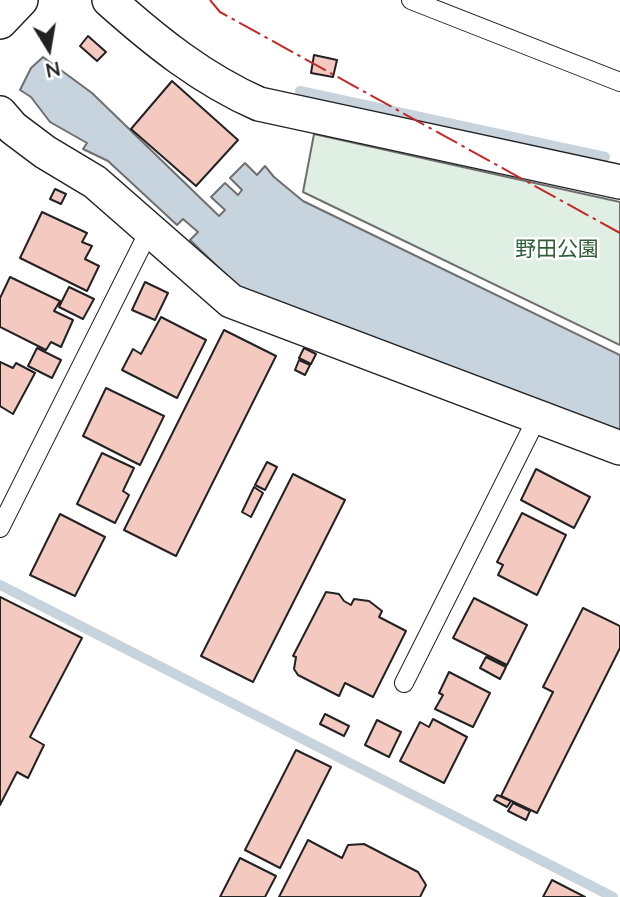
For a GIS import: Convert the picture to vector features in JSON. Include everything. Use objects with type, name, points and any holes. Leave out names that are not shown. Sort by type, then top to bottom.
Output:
[{"type":"street","points":[[0,22],[21,0]]},
{"type":"street","points":[[109,0],[150,36],[208,78],[259,104],[620,182]]},
{"type":"street","points":[[4,127],[95,182],[231,301],[620,448]]},
{"type":"lane","points":[[411,0],[620,82]]},
{"type":"lane","points":[[0,528],[150,229]]},
{"type":"lane","points":[[404,683],[538,416]]},
{"type":"green space","name":"野田公園","points":[[314,134],[620,202],[620,345],[303,192]]},
{"type":"shaded area","points":[[43,57],[92,93],[219,216],[225,210],[211,197],[225,183],[238,195],[242,190],[230,178],[245,163],[257,175],[265,166],[303,201],[620,355],[620,432],[244,292],[190,240],[198,232],[183,219],[177,225],[108,161],[83,149],[87,143],[50,122],[31,97],[20,90],[31,68]]},
{"type":"building","points":[[88,36],[106,52],[97,61],[80,46]]},
{"type":"building","points":[[314,55],[337,60],[333,77],[311,73]]},
{"type":"building","points":[[172,81],[238,140],[196,186],[131,129]]},
{"type":"building","points":[[55,189],[66,194],[61,204],[50,199]]},
{"type":"building","points":[[42,212],[87,233],[82,242],[92,246],[85,259],[99,266],[87,291],[20,258]]},
{"type":"building","points":[[10,277],[60,301],[54,311],[73,320],[61,347],[51,342],[46,350],[0,327],[0,298]]},
{"type":"building","points":[[145,282],[168,293],[155,320],[132,310]]},
{"type":"building","points":[[69,287],[94,299],[83,319],[59,307]]},
{"type":"building","points":[[161,317],[206,340],[177,398],[122,370],[133,349],[141,354]]},
{"type":"building","points":[[224,330],[276,356],[176,556],[124,530]]},
{"type":"building","points":[[37,348],[61,360],[52,378],[28,366]]},
{"type":"building","points":[[304,348],[316,354],[311,364],[299,358]]},
{"type":"building","points":[[299,360],[310,365],[305,375],[295,370]]},
{"type":"building","points":[[0,362],[13,368],[16,363],[35,373],[13,414],[0,406]]},
{"type":"building","points":[[106,388],[164,416],[140,465],[83,436]]},
{"type":"building","points":[[102,453],[134,468],[123,491],[129,495],[115,523],[77,504]]},
{"type":"building","points":[[267,462],[277,467],[265,490],[255,485]]},
{"type":"building","points":[[536,469],[590,497],[574,528],[521,500]]},
{"type":"building","points":[[293,474],[345,500],[253,682],[201,656]]},
{"type":"building","points":[[254,487],[263,493],[251,517],[242,512]]},
{"type":"building","points":[[522,513],[566,535],[537,595],[498,575],[503,565],[497,562]]},
{"type":"building","points":[[60,514],[105,537],[75,596],[30,575]]},
{"type":"building","points":[[326,592],[339,594],[351,605],[354,599],[369,601],[382,611],[379,617],[406,631],[373,697],[345,683],[339,696],[298,675],[294,669],[296,657],[293,656]]},
{"type":"building","points":[[0,597],[82,638],[30,737],[44,745],[28,778],[17,772],[0,805]]},
{"type":"building","points":[[474,598],[527,625],[507,665],[453,638]]},
{"type":"building","points":[[583,608],[620,626],[620,648],[537,813],[501,796],[553,692],[543,687]]},
{"type":"building","points":[[486,657],[506,667],[500,679],[480,668]]},
{"type":"building","points":[[449,672],[490,693],[473,727],[435,709],[443,695],[439,693]]},
{"type":"building","points":[[325,714],[349,726],[344,736],[320,724]]},
{"type":"building","points":[[433,719],[467,737],[444,783],[400,761],[420,722],[429,727]]},
{"type":"building","points":[[377,720],[401,732],[389,757],[365,745]]},
{"type":"building","points":[[296,750],[331,767],[280,868],[245,850]]},
{"type":"building","points":[[497,795],[511,801],[507,807],[494,800]]},
{"type":"building","points":[[513,803],[530,811],[526,820],[508,811]]},
{"type":"building","points":[[308,840],[342,858],[348,845],[364,844],[418,872],[426,885],[420,897],[279,897]]},
{"type":"building","points":[[240,858],[276,876],[265,897],[220,897]]},
{"type":"building","points":[[552,880],[585,897],[543,897]]},
{"type":"waterway","points":[[300,91],[605,157]]},
{"type":"waterway","points":[[0,585],[613,897]]},
{"type":"power","points":[[210,0],[220,12],[620,233]]}]
